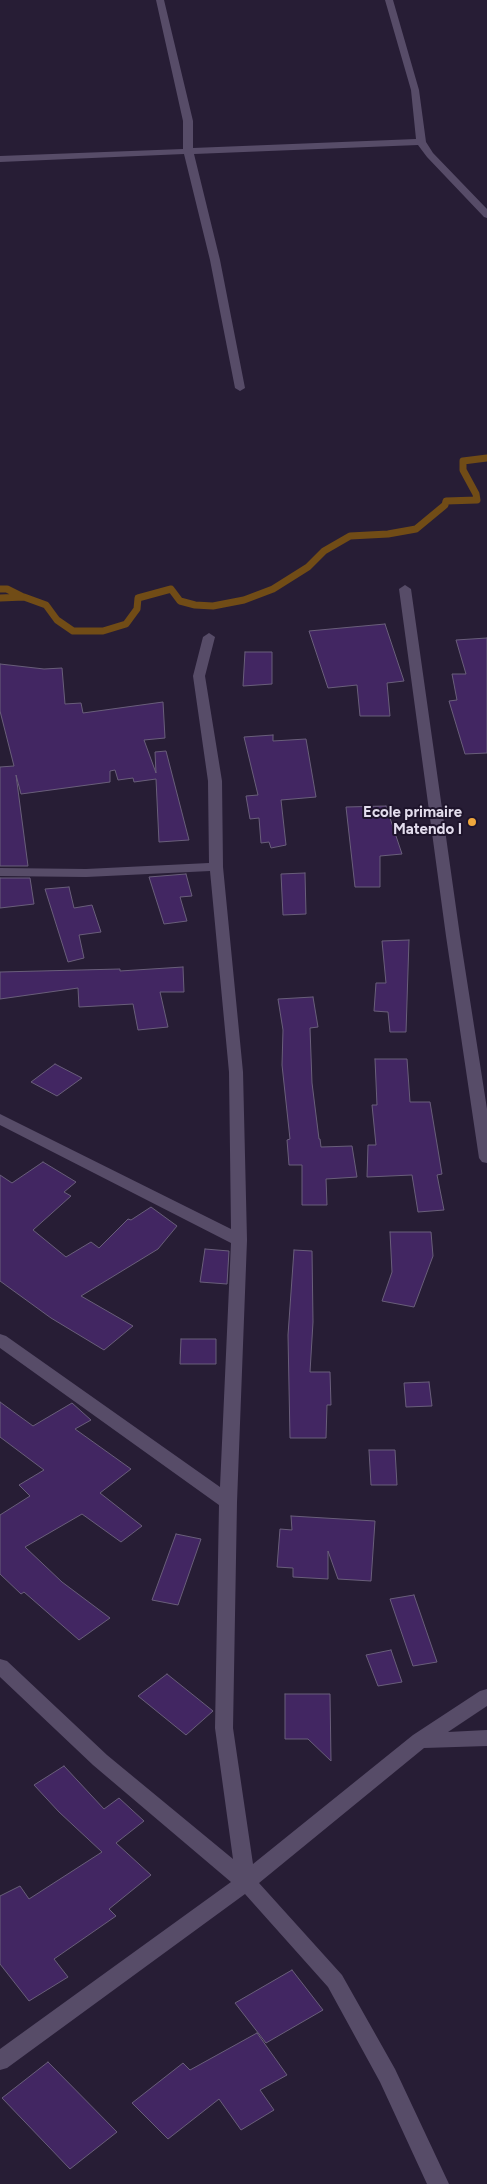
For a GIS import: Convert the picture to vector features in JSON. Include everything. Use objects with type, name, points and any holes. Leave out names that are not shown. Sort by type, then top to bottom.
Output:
[{"type":"street","points":[[160,0],[188,121],[188,150],[215,260],[240,388]]},
{"type":"street","points":[[389,0],[415,90],[421,142],[430,155],[487,215]]},
{"type":"street","points":[[0,159],[421,142]]},
{"type":"street","points":[[405,590],[453,936],[487,1158]]},
{"type":"street","points":[[209,637],[200,676],[215,781],[216,867],[236,1072],[239,1240],[228,1502],[224,1728],[246,1882]]},
{"type":"street","points":[[0,872],[86,873],[216,867]]},
{"type":"street","points":[[0,1119],[239,1240]]},
{"type":"street","points":[[0,1340],[228,1502]]},
{"type":"street","points":[[0,1666],[100,1760],[246,1882],[335,1981],[388,2076],[438,2184]]},
{"type":"street","points":[[0,2061],[246,1882],[420,1740],[487,1696]]},
{"type":"street","points":[[420,1740],[487,1738]]},
{"type":"building","points":[[385,624],[404,681],[387,683],[390,716],[360,716],[357,685],[328,688],[309,631]]},
{"type":"building","points":[[487,638],[487,753],[465,754],[449,701],[457,700],[452,674],[466,674],[456,640]]},
{"type":"building","points":[[245,652],[272,652],[272,684],[243,686]]},
{"type":"building","points":[[0,664],[44,669],[62,668],[65,704],[81,703],[83,713],[163,702],[165,738],[144,740],[156,773],[155,752],[166,751],[189,840],[159,842],[156,779],[134,782],[133,778],[118,780],[115,770],[110,771],[110,782],[21,794],[16,775],[28,866],[0,866],[0,767],[14,766],[0,711]]},
{"type":"building","points":[[273,735],[273,741],[306,739],[316,797],[281,800],[286,845],[271,848],[269,842],[261,843],[259,818],[250,819],[246,796],[258,795],[244,737]]},
{"type":"building","points":[[386,806],[402,854],[380,856],[380,887],[355,887],[346,807]]},
{"type":"building","points":[[305,873],[306,914],[283,915],[281,874]]},
{"type":"building","points":[[186,874],[192,896],[180,897],[187,921],[164,924],[149,877]]},
{"type":"building","points":[[0,878],[30,878],[34,904],[0,908]]},
{"type":"building","points":[[69,887],[74,908],[92,905],[101,932],[79,935],[84,958],[68,962],[45,889]]},
{"type":"building","points":[[409,940],[406,1032],[390,1032],[388,1012],[374,1011],[376,983],[386,983],[382,941]]},
{"type":"building","points":[[183,967],[184,992],[160,992],[168,1027],[138,1030],[133,1004],[79,1007],[78,988],[0,999],[0,972],[120,969],[120,971]]},
{"type":"building","points":[[313,997],[318,1027],[310,1028],[312,1083],[319,1139],[321,1147],[352,1146],[357,1177],[326,1179],[327,1205],[302,1205],[302,1165],[289,1165],[287,1140],[290,1139],[282,1065],[283,1030],[278,999]]},
{"type":"building","points":[[375,1059],[407,1059],[410,1102],[430,1102],[442,1174],[437,1175],[444,1210],[418,1212],[412,1175],[367,1177],[368,1145],[376,1145],[372,1105],[377,1105]]},
{"type":"building","points":[[55,1064],[82,1078],[57,1096],[31,1082]]},
{"type":"building","points":[[43,1162],[76,1182],[64,1192],[71,1196],[33,1230],[66,1257],[91,1242],[99,1248],[128,1219],[131,1220],[151,1207],[177,1226],[158,1249],[81,1296],[133,1326],[104,1350],[51,1318],[0,1281],[0,1175],[12,1183]]},
{"type":"building","points":[[390,1232],[431,1232],[433,1256],[414,1307],[382,1301],[392,1272]]},
{"type":"building","points":[[205,1249],[229,1251],[227,1284],[200,1282]]},
{"type":"building","points":[[294,1250],[312,1251],[313,1322],[310,1372],[330,1372],[331,1405],[327,1405],[326,1438],[290,1438],[288,1335]]},
{"type":"building","points":[[181,1339],[216,1339],[216,1364],[180,1364]]},
{"type":"building","points":[[429,1382],[432,1406],[406,1407],[404,1383]]},
{"type":"building","points":[[0,1402],[33,1426],[72,1403],[91,1420],[75,1429],[131,1469],[100,1493],[142,1526],[121,1542],[82,1514],[25,1547],[62,1582],[110,1618],[79,1640],[24,1592],[21,1594],[0,1574],[0,1515],[30,1496],[19,1485],[44,1470],[0,1437]]},
{"type":"building","points":[[369,1450],[395,1450],[397,1485],[371,1485]]},
{"type":"building","points":[[291,1516],[375,1521],[371,1581],[338,1579],[328,1551],[328,1579],[293,1577],[293,1568],[277,1567],[280,1529],[292,1530]]},
{"type":"building","points":[[176,1534],[201,1539],[178,1605],[152,1600]]},
{"type":"building","points":[[414,1595],[437,1662],[413,1666],[390,1599]]},
{"type":"building","points":[[391,1650],[402,1682],[378,1686],[366,1655]]},
{"type":"building","points":[[167,1674],[213,1711],[186,1735],[138,1696]]},
{"type":"building","points":[[285,1694],[330,1694],[331,1761],[308,1739],[285,1739]]},
{"type":"building","points":[[64,1766],[104,1809],[119,1798],[144,1821],[116,1843],[151,1875],[109,1909],[116,1916],[54,1959],[68,1977],[29,2001],[0,1964],[0,1896],[20,1886],[29,1899],[102,1852],[59,1812],[34,1785]]},
{"type":"building","points":[[292,1970],[323,2010],[266,2043],[235,2003]]},
{"type":"building","points":[[257,2033],[287,2075],[260,2090],[274,2110],[241,2130],[219,2099],[168,2139],[132,2103],[183,2063],[190,2070]]},
{"type":"building","points":[[48,2062],[117,2132],[70,2169],[2,2098]]},
{"type":"waterway","points":[[0,598],[24,597],[46,605],[57,620],[73,631],[103,631],[126,624],[137,609],[138,598],[171,589],[180,601],[195,605],[213,606],[244,600],[273,589],[308,567],[324,551],[350,536],[388,534],[416,529],[445,505],[446,501],[477,500],[476,494],[463,470],[463,461],[487,458]]},
{"type":"waterway","points":[[0,589],[7,589],[21,596]]},
{"type":"place","name":"Ecole primaire Matendo I","points":[[472,822]]}]
